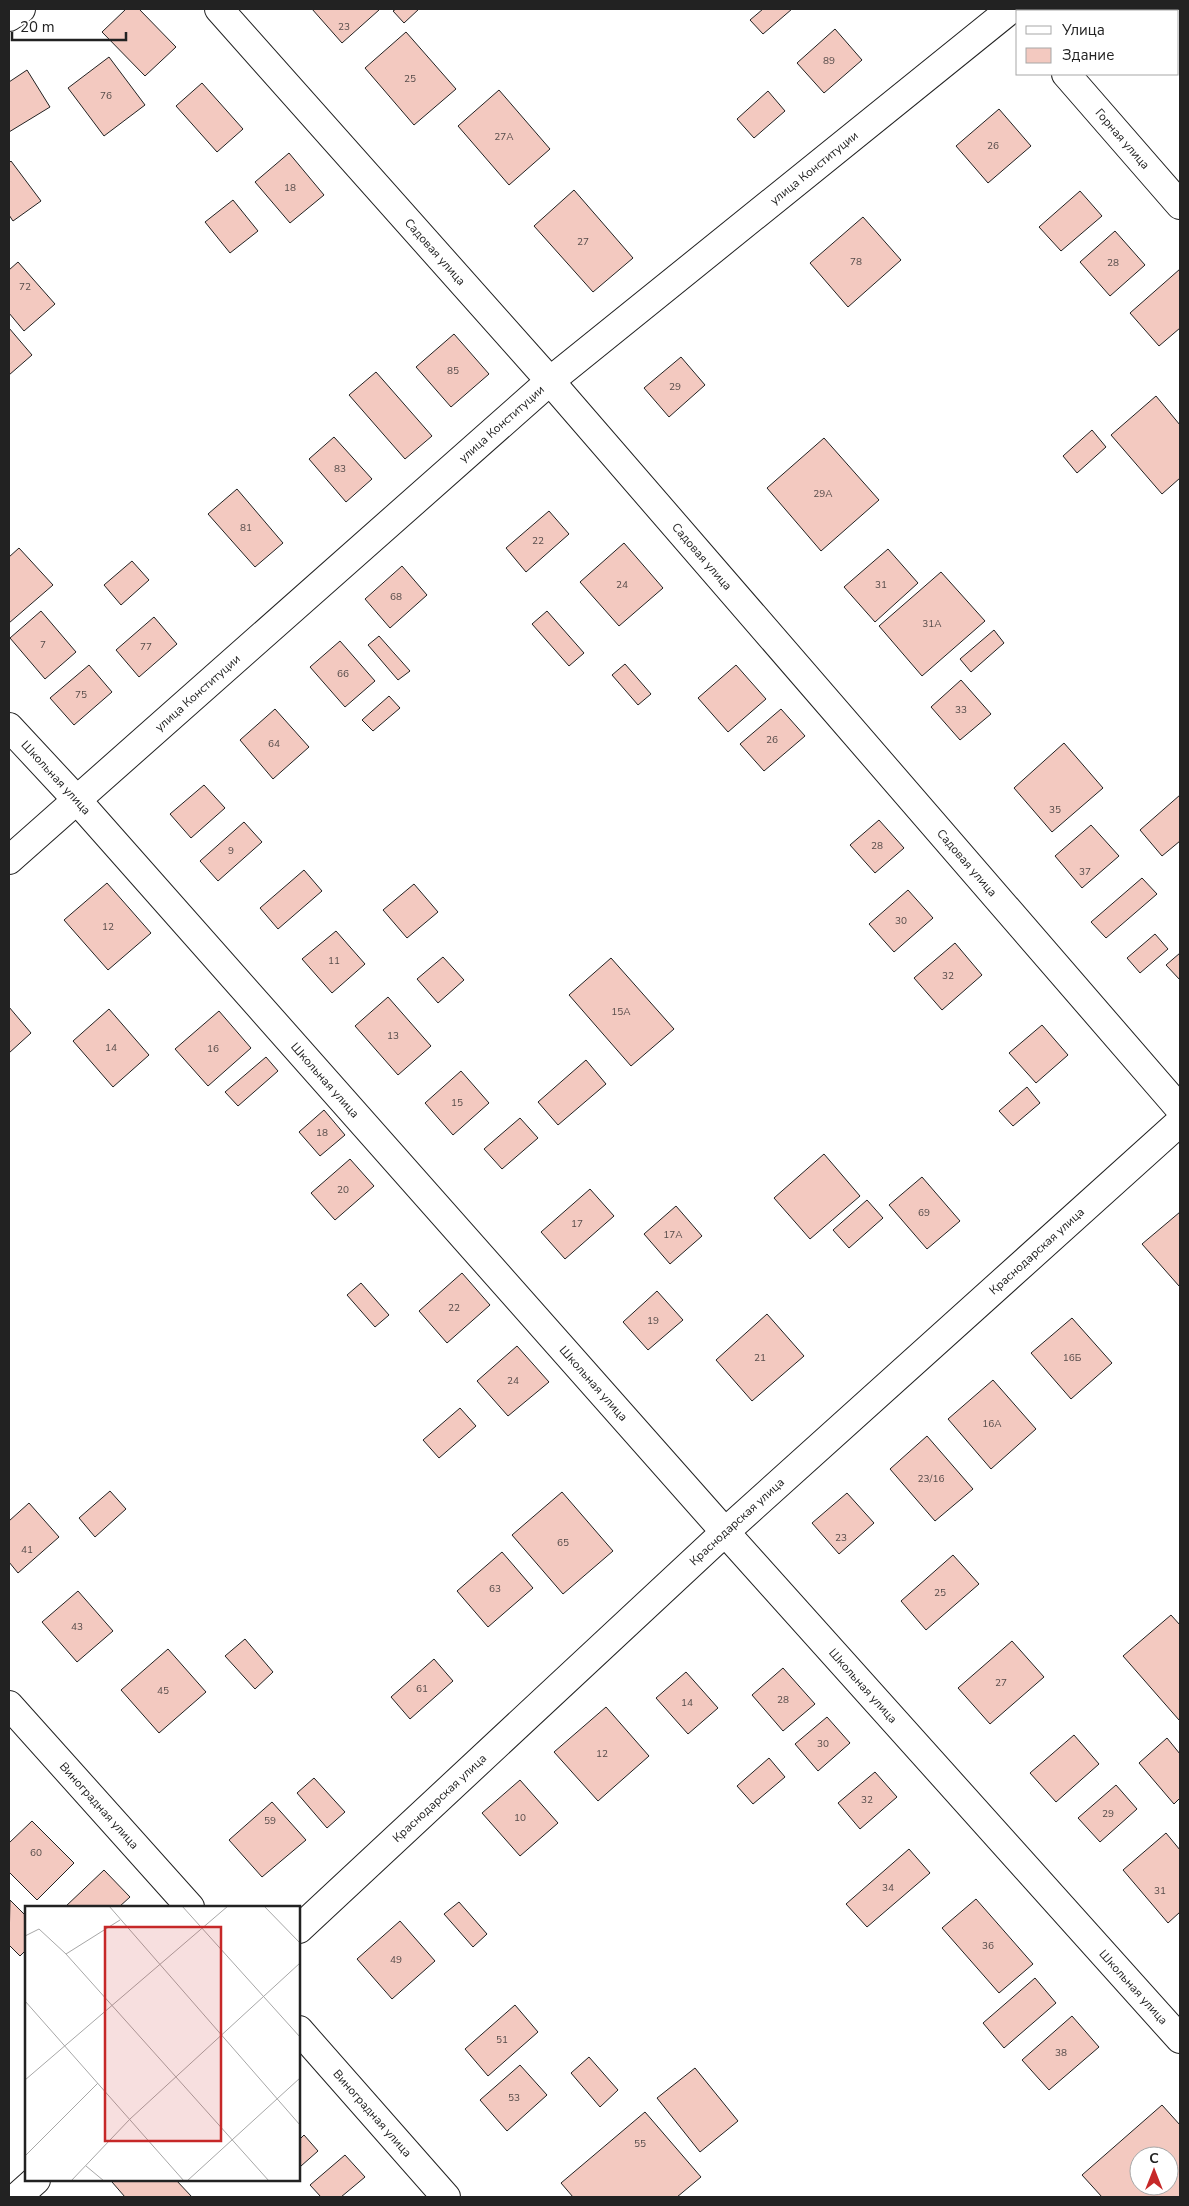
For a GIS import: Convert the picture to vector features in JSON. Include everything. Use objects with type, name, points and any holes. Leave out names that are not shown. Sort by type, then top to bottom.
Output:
[{"type":"street","points":[[9,17],[21,9]]},
{"type":"street","name":"Садовая улица","points":[[219,9],[550,381],[1180,1108]]},
{"type":"street","name":"улица Конституции","points":[[9,860],[550,381],[1012,11]]},
{"type":"street","name":"Горная улица","points":[[1067,75],[1180,205]]},
{"type":"street","name":"Школьная улица","points":[[9,727],[76,799],[725,1532],[1180,2039]]},
{"type":"street","name":"Краснодарская улица","points":[[300,1927],[725,1532],[1180,1122]]},
{"type":"street","name":"Виноградная улица","points":[[9,1705],[189,1906]]},
{"type":"street","name":"Виноградная улица","points":[[300,2031],[446,2197]]},
{"type":"street","points":[[17,2197],[35,2181]]},
{"type":"building","points":[[126,9],[139,9],[176,47],[145,76],[102,32]]},
{"type":"building","points":[[312,9],[378,9],[379,10],[342,43]]},
{"type":"building","points":[[396,9],[419,9],[404,23],[393,11]]},
{"type":"building","points":[[763,9],[792,9],[763,34],[750,20]]},
{"type":"building","points":[[1132,9],[1167,9],[1166,10],[1130,10]]},
{"type":"building","points":[[835,29],[862,60],[824,93],[797,63]]},
{"type":"building","points":[[406,32],[456,89],[414,125],[365,68]]},
{"type":"building","points":[[109,57],[145,105],[104,136],[68,88]]},
{"type":"building","points":[[27,70],[50,107],[9,132],[9,82]]},
{"type":"building","points":[[202,83],[243,129],[217,152],[176,106]]},
{"type":"building","points":[[499,90],[550,149],[509,185],[458,126]]},
{"type":"building","points":[[768,91],[785,111],[754,138],[737,119]]},
{"type":"building","points":[[999,109],[1031,146],[988,183],[956,146]]},
{"type":"building","points":[[289,153],[324,195],[290,223],[255,182]]},
{"type":"building","points":[[11,161],[41,201],[13,221],[9,215],[9,163]]},
{"type":"building","points":[[574,190],[633,258],[593,292],[534,226]]},
{"type":"building","points":[[1080,191],[1102,216],[1061,251],[1039,227]]},
{"type":"building","points":[[233,200],[258,231],[230,253],[205,222]]},
{"type":"building","points":[[863,217],[901,260],[848,307],[810,263]]},
{"type":"building","points":[[1115,231],[1145,265],[1110,296],[1080,262]]},
{"type":"building","points":[[18,262],[55,304],[24,331],[9,313],[9,270]]},
{"type":"building","points":[[1180,269],[1180,328],[1159,346],[1130,313]]},
{"type":"building","points":[[9,328],[32,355],[9,375]]},
{"type":"building","points":[[454,334],[489,374],[451,407],[416,367]]},
{"type":"building","points":[[681,357],[705,385],[669,417],[644,388]]},
{"type":"building","points":[[376,372],[432,436],[405,459],[349,395]]},
{"type":"building","points":[[1156,396],[1180,425],[1180,478],[1162,494],[1111,435]]},
{"type":"building","points":[[1092,430],[1106,447],[1077,473],[1063,456]]},
{"type":"building","points":[[334,437],[372,479],[346,502],[309,459]]},
{"type":"building","points":[[824,438],[879,500],[821,551],[767,488]]},
{"type":"building","points":[[237,489],[283,543],[255,567],[208,514]]},
{"type":"building","points":[[549,511],[569,534],[526,572],[506,548]]},
{"type":"building","points":[[624,543],[663,588],[619,626],[580,582]]},
{"type":"building","points":[[19,548],[53,585],[9,623],[9,557]]},
{"type":"building","points":[[888,549],[918,583],[875,622],[844,587]]},
{"type":"building","points":[[132,561],[149,580],[121,605],[104,585]]},
{"type":"building","points":[[402,566],[427,595],[390,628],[365,599]]},
{"type":"building","points":[[941,572],[985,621],[922,676],[879,626]]},
{"type":"building","points":[[41,611],[76,652],[45,679],[10,638]]},
{"type":"building","points":[[547,611],[584,653],[569,666],[532,624]]},
{"type":"building","points":[[154,617],[177,644],[139,677],[116,650]]},
{"type":"building","points":[[994,630],[1004,643],[971,672],[960,659]]},
{"type":"building","points":[[379,636],[410,671],[398,680],[368,645]]},
{"type":"building","points":[[340,641],[375,681],[345,707],[310,667]]},
{"type":"building","points":[[625,664],[651,694],[638,705],[612,675]]},
{"type":"building","points":[[89,665],[112,692],[74,725],[50,698]]},
{"type":"building","points":[[736,665],[766,699],[728,732],[698,698]]},
{"type":"building","points":[[961,680],[991,714],[960,740],[931,707]]},
{"type":"building","points":[[389,696],[400,708],[373,731],[362,720]]},
{"type":"building","points":[[275,709],[309,747],[273,779],[240,740]]},
{"type":"building","points":[[781,709],[805,736],[764,771],[740,744]]},
{"type":"building","points":[[1064,743],[1103,788],[1052,832],[1014,788]]},
{"type":"building","points":[[204,785],[225,808],[191,838],[170,814]]},
{"type":"building","points":[[1180,795],[1180,841],[1162,856],[1140,830]]},
{"type":"building","points":[[879,820],[904,848],[875,873],[850,845]]},
{"type":"building","points":[[244,822],[262,842],[218,881],[200,861]]},
{"type":"building","points":[[1091,825],[1119,856],[1082,888],[1055,856]]},
{"type":"building","points":[[304,870],[322,891],[278,929],[260,908]]},
{"type":"building","points":[[1142,878],[1157,894],[1106,938],[1091,922]]},
{"type":"building","points":[[107,883],[151,933],[108,970],[64,920]]},
{"type":"building","points":[[414,884],[438,912],[407,938],[383,910]]},
{"type":"building","points":[[908,890],[933,918],[894,952],[869,924]]},
{"type":"building","points":[[336,931],[365,964],[332,993],[302,959]]},
{"type":"building","points":[[1155,934],[1168,949],[1140,973],[1127,958]]},
{"type":"building","points":[[955,943],[982,975],[942,1010],[914,978]]},
{"type":"building","points":[[1180,953],[1180,980],[1166,965]]},
{"type":"building","points":[[443,957],[464,980],[438,1003],[417,979]]},
{"type":"building","points":[[611,958],[674,1029],[631,1066],[569,995]]},
{"type":"building","points":[[388,997],[431,1046],[398,1075],[355,1026]]},
{"type":"building","points":[[9,1007],[31,1033],[9,1053]]},
{"type":"building","points":[[109,1009],[149,1055],[113,1087],[73,1041]]},
{"type":"building","points":[[219,1011],[251,1048],[208,1086],[175,1049]]},
{"type":"building","points":[[1042,1025],[1068,1055],[1036,1083],[1009,1053]]},
{"type":"building","points":[[266,1057],[278,1071],[238,1106],[225,1092]]},
{"type":"building","points":[[586,1060],[606,1084],[558,1125],[538,1102]]},
{"type":"building","points":[[461,1071],[489,1103],[453,1135],[425,1103]]},
{"type":"building","points":[[1027,1087],[1040,1103],[1013,1126],[999,1111]]},
{"type":"building","points":[[324,1110],[345,1135],[320,1156],[299,1132]]},
{"type":"building","points":[[520,1118],[538,1138],[502,1169],[484,1149]]},
{"type":"building","points":[[824,1154],[860,1196],[810,1239],[774,1198]]},
{"type":"building","points":[[350,1159],[374,1186],[335,1220],[311,1193]]},
{"type":"building","points":[[922,1177],[960,1221],[927,1249],[889,1205]]},
{"type":"building","points":[[590,1189],[614,1216],[565,1259],[541,1232]]},
{"type":"building","points":[[867,1200],[883,1218],[849,1248],[833,1230]]},
{"type":"building","points":[[676,1206],[702,1236],[670,1264],[644,1234]]},
{"type":"building","points":[[1180,1212],[1180,1286],[1179,1286],[1142,1244]]},
{"type":"building","points":[[462,1273],[490,1305],[447,1343],[419,1311]]},
{"type":"building","points":[[361,1283],[389,1315],[375,1327],[347,1295]]},
{"type":"building","points":[[657,1291],[683,1320],[648,1350],[623,1322]]},
{"type":"building","points":[[767,1314],[804,1356],[752,1401],[716,1360]]},
{"type":"building","points":[[1072,1318],[1112,1363],[1071,1399],[1031,1353]]},
{"type":"building","points":[[517,1346],[549,1382],[508,1416],[477,1381]]},
{"type":"building","points":[[993,1380],[1036,1429],[991,1469],[948,1419]]},
{"type":"building","points":[[460,1408],[476,1426],[439,1458],[423,1440]]},
{"type":"building","points":[[927,1436],[973,1489],[935,1521],[890,1469]]},
{"type":"building","points":[[110,1491],[126,1509],[95,1537],[79,1518]]},
{"type":"building","points":[[562,1492],[613,1551],[563,1594],[512,1535]]},
{"type":"building","points":[[847,1493],[874,1523],[839,1554],[812,1523]]},
{"type":"building","points":[[29,1503],[59,1537],[18,1573],[9,1562],[9,1521]]},
{"type":"building","points":[[502,1552],[533,1588],[488,1627],[457,1591]]},
{"type":"building","points":[[953,1555],[979,1584],[926,1630],[901,1601]]},
{"type":"building","points":[[78,1591],[113,1631],[77,1662],[42,1622]]},
{"type":"building","points":[[1171,1615],[1180,1625],[1179,1720],[1123,1656]]},
{"type":"building","points":[[245,1639],[273,1672],[255,1689],[225,1656]]},
{"type":"building","points":[[1012,1641],[1044,1677],[990,1724],[958,1688]]},
{"type":"building","points":[[168,1649],[206,1692],[159,1733],[121,1690]]},
{"type":"building","points":[[434,1659],[453,1681],[410,1719],[391,1697]]},
{"type":"building","points":[[783,1668],[815,1704],[783,1731],[752,1695]]},
{"type":"building","points":[[686,1672],[718,1708],[688,1734],[656,1698]]},
{"type":"building","points":[[606,1707],[649,1756],[598,1801],[554,1752]]},
{"type":"building","points":[[827,1717],[850,1743],[818,1771],[795,1744]]},
{"type":"building","points":[[1074,1735],[1099,1764],[1056,1802],[1030,1773]]},
{"type":"building","points":[[1167,1738],[1180,1754],[1180,1798],[1174,1804],[1139,1763]]},
{"type":"building","points":[[769,1758],[785,1777],[753,1804],[737,1786]]},
{"type":"building","points":[[875,1772],[897,1797],[860,1829],[838,1803]]},
{"type":"building","points":[[314,1778],[345,1812],[327,1828],[297,1793]]},
{"type":"building","points":[[520,1780],[558,1823],[520,1856],[482,1813]]},
{"type":"building","points":[[1116,1785],[1137,1809],[1100,1842],[1078,1818]]},
{"type":"building","points":[[272,1802],[306,1840],[262,1877],[229,1840]]},
{"type":"building","points":[[32,1821],[74,1863],[37,1900],[9,1872],[9,1843]]},
{"type":"building","points":[[1166,1833],[1180,1850],[1180,1912],[1168,1923],[1123,1870]]},
{"type":"building","points":[[909,1849],[930,1873],[867,1927],[846,1904]]},
{"type":"building","points":[[104,1870],[130,1897],[120,1906],[66,1906]]},
{"type":"building","points":[[976,1899],[1033,1964],[999,1993],[942,1928]]},
{"type":"building","points":[[10,1900],[25,1915],[25,1951],[20,1956],[9,1945]]},
{"type":"building","points":[[459,1902],[487,1934],[473,1947],[444,1914]]},
{"type":"building","points":[[400,1921],[435,1961],[392,1999],[357,1959]]},
{"type":"building","points":[[1035,1978],[1056,2003],[1004,2048],[983,2023]]},
{"type":"building","points":[[515,2005],[538,2032],[488,2076],[465,2049]]},
{"type":"building","points":[[1072,2016],[1099,2047],[1049,2090],[1022,2060]]},
{"type":"building","points":[[589,2057],[618,2090],[600,2107],[571,2073]]},
{"type":"building","points":[[520,2065],[547,2095],[507,2131],[480,2100]]},
{"type":"building","points":[[695,2068],[738,2121],[700,2152],[657,2098]]},
{"type":"building","points":[[1162,2105],[1180,2125],[1180,2197],[1102,2197],[1082,2175]]},
{"type":"building","points":[[645,2112],[701,2177],[677,2197],[573,2197],[561,2183]]},
{"type":"building","points":[[304,2135],[318,2151],[301,2166],[300,2164],[300,2139]]},
{"type":"building","points":[[345,2155],[365,2177],[341,2197],[321,2197],[310,2185]]},
{"type":"building","points":[[177,2181],[192,2197],[125,2197],[112,2182]]}]
